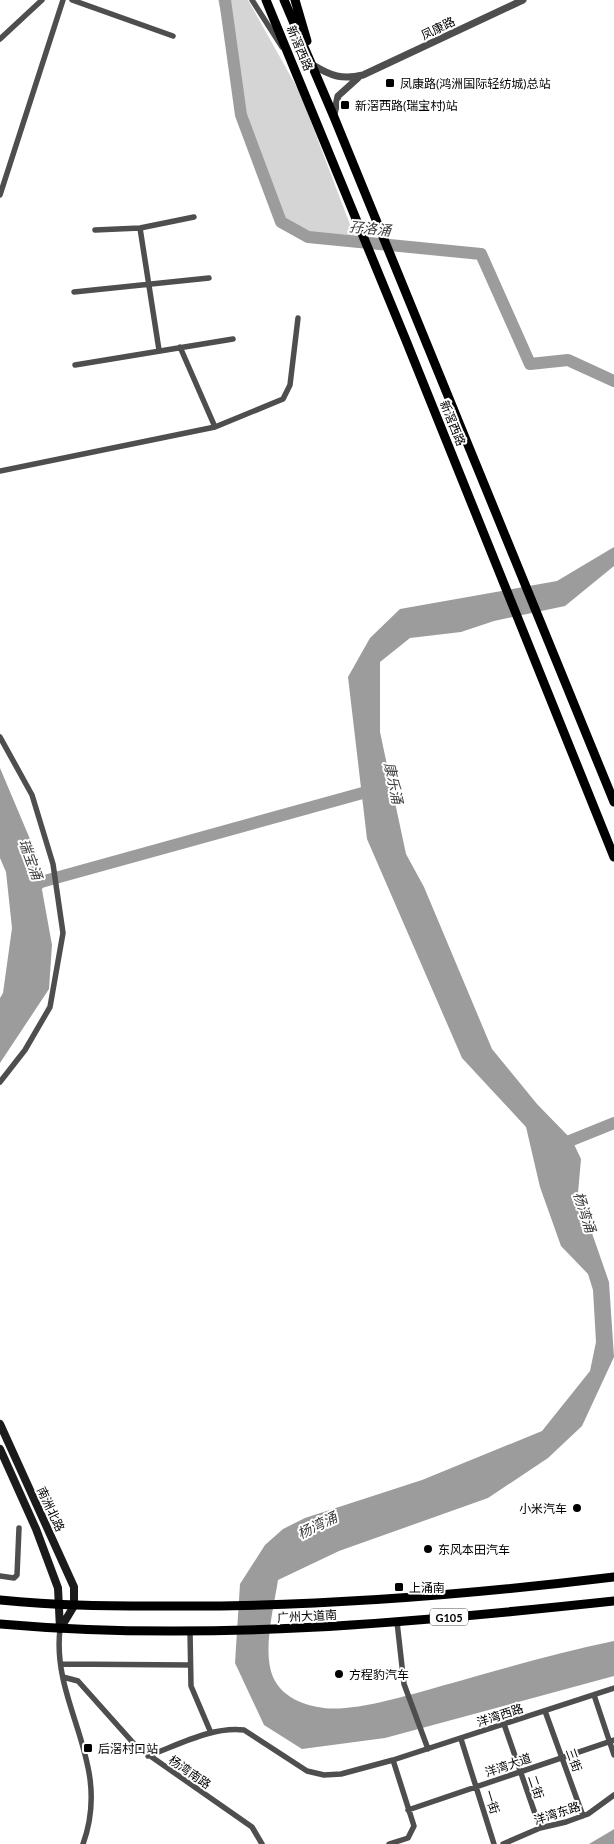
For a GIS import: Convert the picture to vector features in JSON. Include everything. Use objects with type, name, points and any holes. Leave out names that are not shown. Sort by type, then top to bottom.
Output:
[{"type":"highway","name":"新滘西路","points":[[266,0],[294,64],[504,581],[614,857]]},
{"type":"highway","name":"新滘西路","points":[[284,0],[313,65],[614,802]]},
{"type":"highway","points":[[295,0],[313,65]]},
{"type":"highway","points":[[591,1580],[614,1571]]},
{"type":"highway","name":"广州大道南","points":[[0,1600],[74,1606],[303,1605],[614,1578]]},
{"type":"highway","name":"广州大道南","points":[[0,1624],[60,1629],[232,1631],[303,1629],[614,1603]]},
{"type":"main road","name":"南洲北路","points":[[0,1424],[74,1588],[74,1606]]},
{"type":"main road","name":"南洲北路","points":[[0,1449],[58,1588],[60,1629]]},
{"type":"main road","points":[[60,1629],[74,1606]]},
{"type":"street","points":[[0,40],[42,0]]},
{"type":"street","points":[[0,195],[3,180],[63,0]]},
{"type":"street","points":[[72,0],[172,36]]},
{"type":"street","points":[[252,0],[294,64]]},
{"type":"street","name":"凤康路","points":[[362,75],[523,0]]},
{"type":"street","points":[[313,65],[325,73],[342,78],[362,75]]},
{"type":"street","points":[[334,117],[338,96],[362,75]]},
{"type":"street","points":[[95,230],[140,228],[194,217]]},
{"type":"street","points":[[140,228],[159,350]]},
{"type":"street","points":[[74,292],[209,278]]},
{"type":"street","points":[[0,471],[215,427],[283,399],[290,385],[298,318]]},
{"type":"street","points":[[75,365],[233,339]]},
{"type":"street","points":[[180,347],[215,427]]},
{"type":"street","points":[[0,737],[32,795],[53,864],[52,872],[63,934],[50,1008],[25,1050],[0,1082]]},
{"type":"street","points":[[0,1577],[14,1578],[17,1575],[19,1528]]},
{"type":"street","points":[[397,1622],[404,1684],[428,1749]]},
{"type":"street","points":[[60,1629],[63,1677],[80,1734],[92,1787],[90,1823],[82,1844]]},
{"type":"street","points":[[190,1631],[191,1686],[211,1733]]},
{"type":"street","points":[[61,1664],[190,1665]]},
{"type":"street","name":"杨湾南路","points":[[63,1677],[78,1681],[136,1746],[252,1827],[262,1843]]},
{"type":"street","name":"洋湾西路","points":[[148,1756],[211,1733],[226,1729],[244,1730],[299,1767],[316,1774],[342,1774],[460,1739],[614,1688]]},
{"type":"street","points":[[594,1695],[612,1740],[614,1755]]},
{"type":"street","name":"三街","points":[[546,1711],[583,1816]]},
{"type":"street","name":"二街","points":[[504,1724],[540,1828]]},
{"type":"street","name":"一街","points":[[460,1739],[494,1844]]},
{"type":"street","name":"洋湾大道","points":[[408,1810],[612,1740]]},
{"type":"street","points":[[389,1844],[408,1838],[414,1826],[392,1760]]},
{"type":"street","name":"洋湾东路","points":[[503,1844],[540,1828],[583,1816],[614,1795]]},
{"type":"shaded area","points":[[218,0],[248,0],[300,93],[354,235],[309,233],[284,217],[245,116]]},
{"type":"water","name":"杨湾涌","points":[[614,547],[614,566],[565,606],[494,621],[461,632],[410,638],[380,662],[380,732],[406,854],[424,887],[492,1049],[537,1104],[572,1140],[581,1159],[578,1193],[609,1282],[614,1357],[582,1426],[548,1458],[488,1498],[339,1551],[278,1580],[270,1629],[269,1655],[273,1677],[285,1693],[304,1703],[335,1709],[387,1701],[535,1660],[614,1641],[614,1676],[385,1738],[302,1749],[264,1725],[235,1663],[240,1584],[265,1545],[283,1529],[305,1518],[422,1480],[542,1431],[590,1371],[596,1342],[593,1290],[588,1274],[561,1246],[540,1187],[526,1127],[462,1058],[367,839],[348,677],[370,638],[400,609],[557,581]]},
{"type":"water","name":"瑞宝涌","points":[[0,768],[35,851],[52,945],[49,989],[0,1063],[0,998],[3,993],[12,928],[6,872],[0,858]]},
{"type":"water","points":[[614,1829],[614,1844],[589,1844],[611,1831]]},
{"type":"waterway","name":"孖洛涌","points":[[225,0],[241,115],[281,222],[308,237],[481,254],[530,364],[568,360],[614,381]]},
{"type":"waterway","name":"瑞宝涌","points":[[28,892],[41,882],[377,789]]},
{"type":"waterway","points":[[557,1146],[614,1123]]},
{"type":"place","name":"凤康路(鸿洲国际轻纺城)总站","points":[[390,83]]},
{"type":"place","name":"新滘西路(瑞宝村)站","points":[[345,105]]},
{"type":"place","name":"小米汽车","points":[[577,1508]]},
{"type":"place","name":"东风本田汽车","points":[[428,1549]]},
{"type":"place","name":"上涌南","points":[[399,1587]]},
{"type":"place","name":"方程豹汽车","points":[[339,1674]]},
{"type":"place","name":"后滘村口站","points":[[88,1748]]},
{"type":"water label","name":"康乐涌","points":[[394,783]]}]
